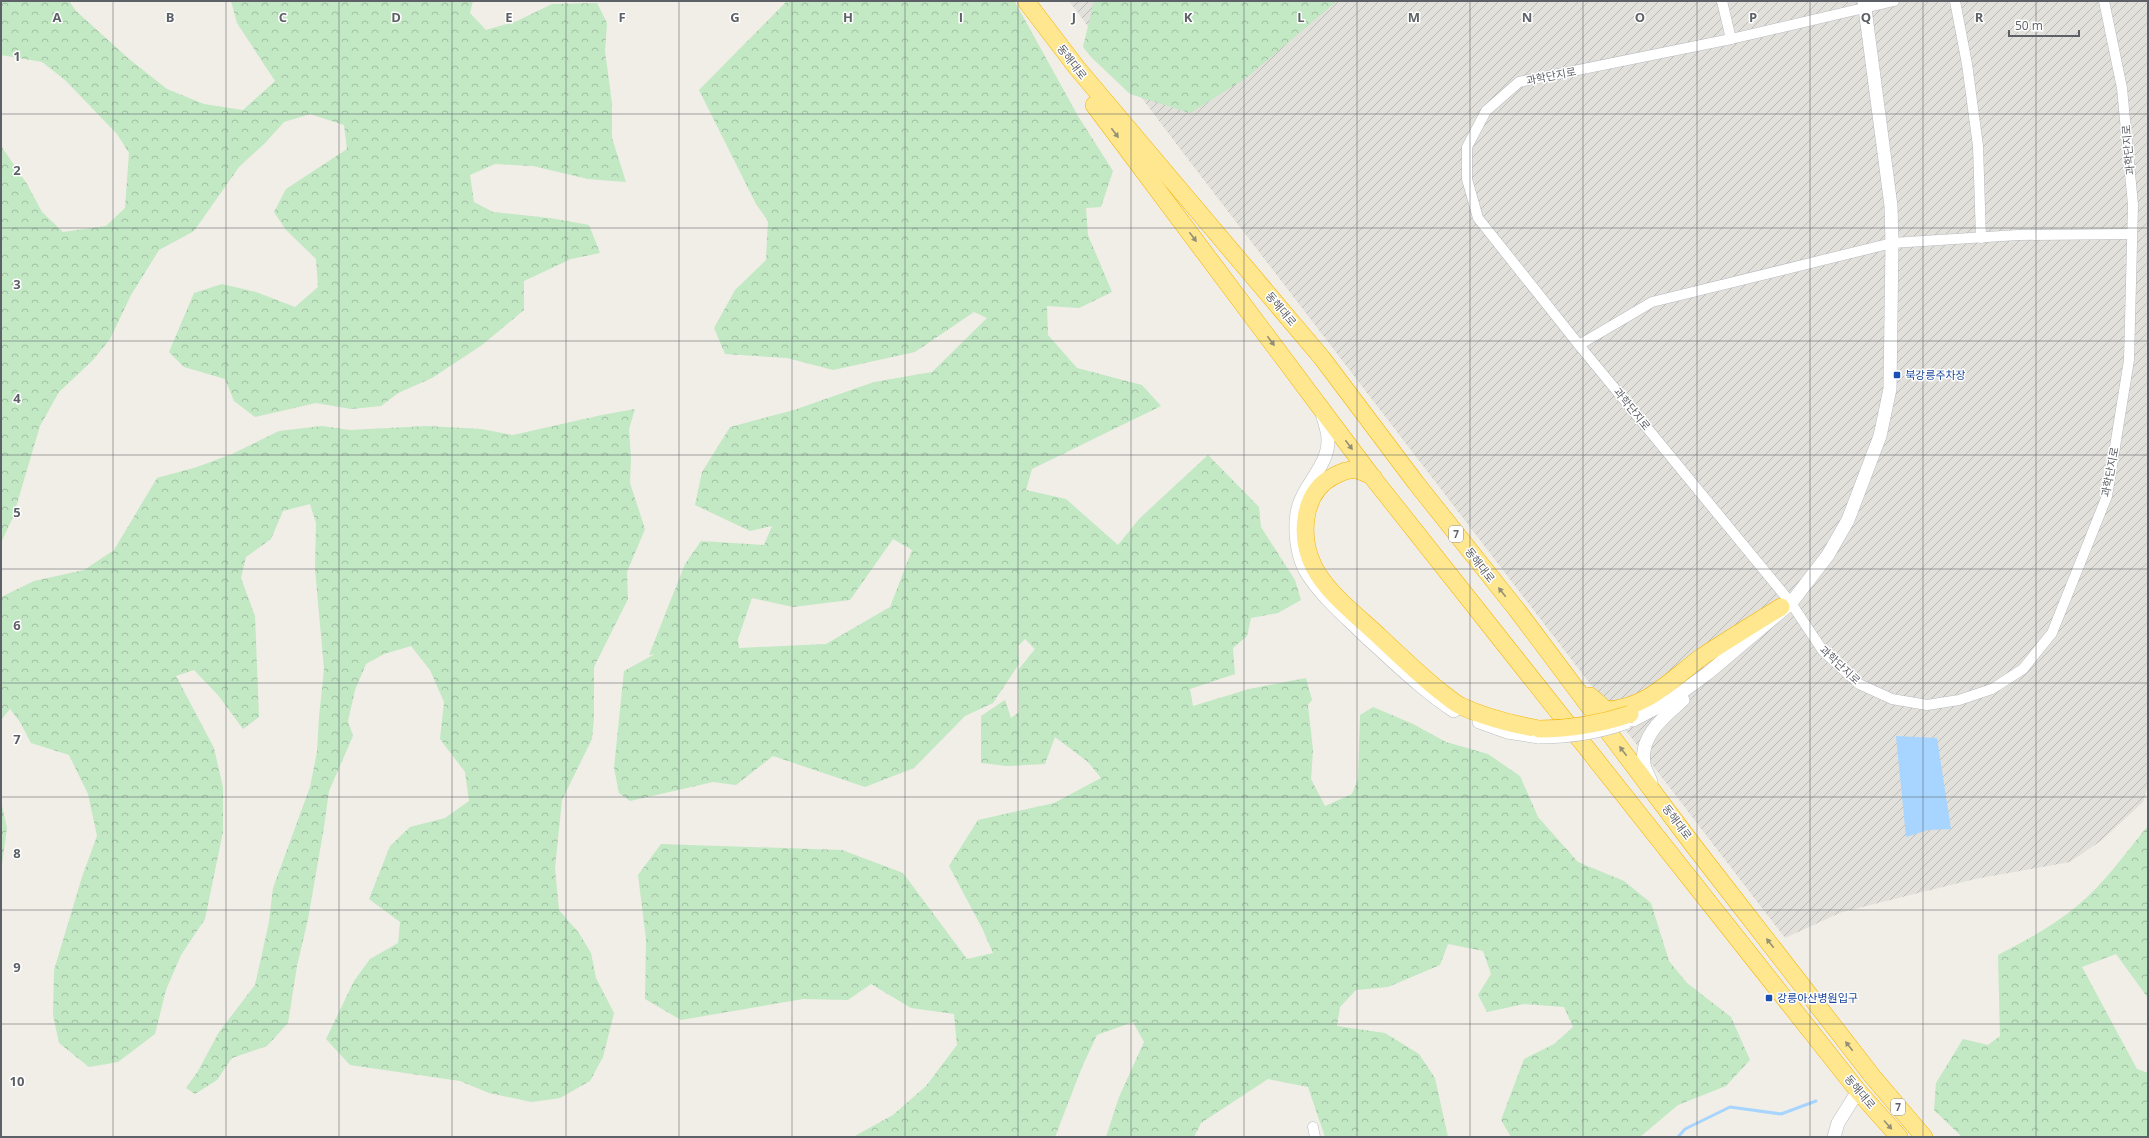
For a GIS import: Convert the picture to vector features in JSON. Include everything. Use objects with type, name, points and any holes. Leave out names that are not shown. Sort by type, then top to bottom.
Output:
[{"type":"highway","name":"동해대로","points":[[1016,1],[1373,478],[1858,1091],[1899,1137]]},
{"type":"highway","name":"동해대로","points":[[1026,1],[1076,68],[1322,358],[1416,483],[1517,610],[1693,845],[1873,1077],[1924,1137]]},
{"type":"highway","points":[[1373,478],[1360,470],[1345,470],[1323,481],[1311,497],[1306,518],[1306,537],[1314,566],[1337,598],[1420,675],[1459,706],[1539,733],[1632,717],[1697,673],[1786,607]]},
{"type":"highway","points":[[1517,610],[1594,701],[1606,710],[1622,709],[1651,697],[1703,657],[1786,607]]},
{"type":"highway","points":[[1858,1091],[1873,1077]]},
{"type":"street","points":[[1722,1],[1731,39]]},
{"type":"street","name":"과학단지로","points":[[1894,1],[1865,4],[1731,39],[1519,82],[1486,110],[1467,147],[1467,179],[1478,218],[1786,607],[1823,650],[1859,684],[1892,699],[1927,705],[1959,700],[1992,689],[2023,669],[2052,633],[2107,496],[2129,360],[2133,205],[2122,88],[2104,1]]},
{"type":"street","points":[[1955,1],[1967,64],[1978,146],[1981,238]]},
{"type":"street","points":[[1693,845],[1653,785],[1644,764],[1645,743],[1660,720],[1690,694],[1736,660],[1786,607],[1828,555],[1848,520],[1880,436],[1890,389],[1892,243],[1891,206],[1865,4]]},
{"type":"street","points":[[1579,345],[1652,302],[1892,243],[2018,235],[2132,234]]},
{"type":"street","points":[[1320,406],[1328,438],[1327,450],[1323,461],[1302,495],[1297,514],[1296,535],[1305,569],[1337,610],[1439,701],[1473,720],[1506,732],[1539,733]]},
{"type":"street","points":[[1834,1137],[1838,1123],[1858,1091]]},
{"type":"street","points":[[1313,1126],[1315,1137]]},
{"type":"shaded area","points":[[1069,1],[2148,1],[2148,786],[2143,802],[2102,840],[2070,862],[1975,879],[1842,912],[1785,938],[1184,154]]},
{"type":"green space","points":[[1,1],[69,1],[76,11],[129,59],[167,89],[204,104],[243,110],[275,81],[237,23],[231,1],[473,1],[470,13],[486,30],[517,21],[552,4],[597,3],[607,23],[605,51],[612,103],[612,138],[626,182],[588,179],[533,166],[495,164],[470,175],[474,202],[493,212],[550,218],[589,225],[600,253],[571,259],[524,281],[524,310],[482,345],[432,378],[398,393],[381,406],[351,409],[316,403],[255,417],[234,401],[225,379],[184,367],[169,352],[194,293],[222,284],[256,292],[295,307],[318,287],[316,259],[286,230],[274,212],[286,189],[347,149],[344,125],[310,114],[284,122],[265,143],[239,167],[194,231],[159,250],[131,295],[110,339],[93,360],[59,392],[40,426],[13,517],[1,543],[1,146],[27,184],[42,212],[63,232],[106,226],[125,208],[129,153],[117,134],[65,80],[42,62],[1,55]]},
{"type":"green space","points":[[787,1],[1015,2],[1078,116],[1113,171],[1101,207],[1086,208],[1088,235],[1112,292],[1079,308],[1047,306],[1048,335],[1077,368],[1142,385],[1161,406],[1032,469],[1026,490],[1066,499],[1118,545],[1139,519],[1208,455],[1259,507],[1261,527],[1295,580],[1301,600],[1278,613],[1251,618],[1247,636],[1233,648],[1235,674],[1190,689],[1193,706],[1249,689],[1306,678],[1312,700],[1308,705],[1313,750],[1311,779],[1325,806],[1352,794],[1358,779],[1360,715],[1373,707],[1413,724],[1446,742],[1488,754],[1520,776],[1538,817],[1578,862],[1624,881],[1651,903],[1669,961],[1687,983],[1731,1017],[1750,1060],[1726,1086],[1678,1105],[1640,1137],[1511,1137],[1501,1120],[1524,1059],[1554,1044],[1573,1027],[1564,1007],[1524,1004],[1487,1012],[1478,995],[1491,974],[1483,951],[1448,944],[1440,965],[1388,987],[1356,990],[1340,1007],[1337,1026],[1385,1033],[1419,1054],[1435,1078],[1448,1137],[1325,1137],[1308,1087],[1268,1079],[1201,1123],[1194,1137],[1106,1137],[1119,1097],[1144,1042],[1133,1022],[1097,1035],[1082,1067],[1055,1137],[853,1137],[893,1115],[926,1086],[957,1045],[954,1014],[911,1008],[871,984],[848,1000],[803,999],[681,1020],[645,999],[646,939],[638,875],[661,844],[842,850],[903,873],[967,959],[993,953],[982,928],[949,866],[978,820],[1054,803],[1101,778],[1088,762],[1055,737],[1045,764],[1007,766],[981,763],[981,716],[1005,700],[1011,718],[1019,712],[1018,670],[1035,649],[1025,639],[1018,646],[1019,664],[993,703],[965,716],[914,768],[865,787],[773,756],[736,785],[713,782],[630,801],[619,793],[614,768],[624,671],[655,654],[649,655],[685,564],[701,541],[764,545],[772,526],[750,531],[695,505],[702,472],[730,427],[794,410],[874,382],[932,372],[987,318],[974,312],[915,352],[833,370],[787,358],[725,354],[714,328],[735,290],[766,260],[768,221],[756,204],[699,90]],"holes":[[[893,539],[912,550],[890,607],[826,644],[739,648],[738,639],[752,598],[793,607],[850,600]]]},
{"type":"green space","points":[[1094,1],[1337,1],[1246,78],[1190,113],[1130,94],[1091,57],[1083,47]]},
{"type":"green space","points":[[635,409],[629,429],[631,459],[630,483],[645,529],[627,572],[628,599],[594,667],[594,717],[592,739],[562,800],[555,868],[559,910],[579,933],[591,953],[596,978],[614,1013],[603,1057],[590,1081],[560,1098],[532,1102],[489,1093],[460,1081],[350,1065],[326,1039],[354,981],[370,959],[398,943],[400,922],[369,899],[390,846],[410,827],[445,818],[469,801],[465,772],[440,739],[444,702],[430,670],[411,646],[384,654],[366,664],[355,690],[348,721],[353,736],[329,791],[308,919],[297,966],[288,1023],[267,1046],[232,1058],[217,1080],[195,1094],[186,1088],[198,1071],[219,1032],[255,985],[269,922],[273,888],[310,787],[317,752],[324,669],[315,569],[316,523],[310,504],[283,511],[271,539],[246,557],[241,578],[255,616],[259,717],[243,729],[218,695],[194,670],[176,676],[214,748],[223,787],[223,832],[205,919],[181,955],[166,990],[155,1034],[118,1062],[89,1067],[59,1043],[53,1015],[54,970],[82,877],[97,836],[88,794],[69,755],[31,743],[20,722],[10,709],[1,720],[1,597],[34,581],[84,570],[114,550],[157,478],[197,467],[232,454],[279,431],[322,426],[350,430],[427,426],[481,429],[513,435]]},
{"type":"green space","points":[[1,801],[7,828],[1,872]]},
{"type":"green space","points":[[2148,826],[2148,998],[2116,954],[2082,967],[2137,1069],[2148,1073],[2148,1137],[1962,1137],[1934,1110],[1936,1083],[1963,1039],[1988,1045],[2000,1036],[1998,955],[2049,927],[2077,906],[2105,878]]},
{"type":"water","points":[[1896,736],[1937,738],[1951,829],[1928,830],[1906,837]]},
{"type":"waterway","points":[[1678,1137],[1685,1129],[1730,1107],[1781,1114],[1816,1101]]},
{"type":"place","name":"북강릉주차장","points":[[1897,375]]},
{"type":"place","name":"강릉아산병원입구","points":[[1769,998]]}]
